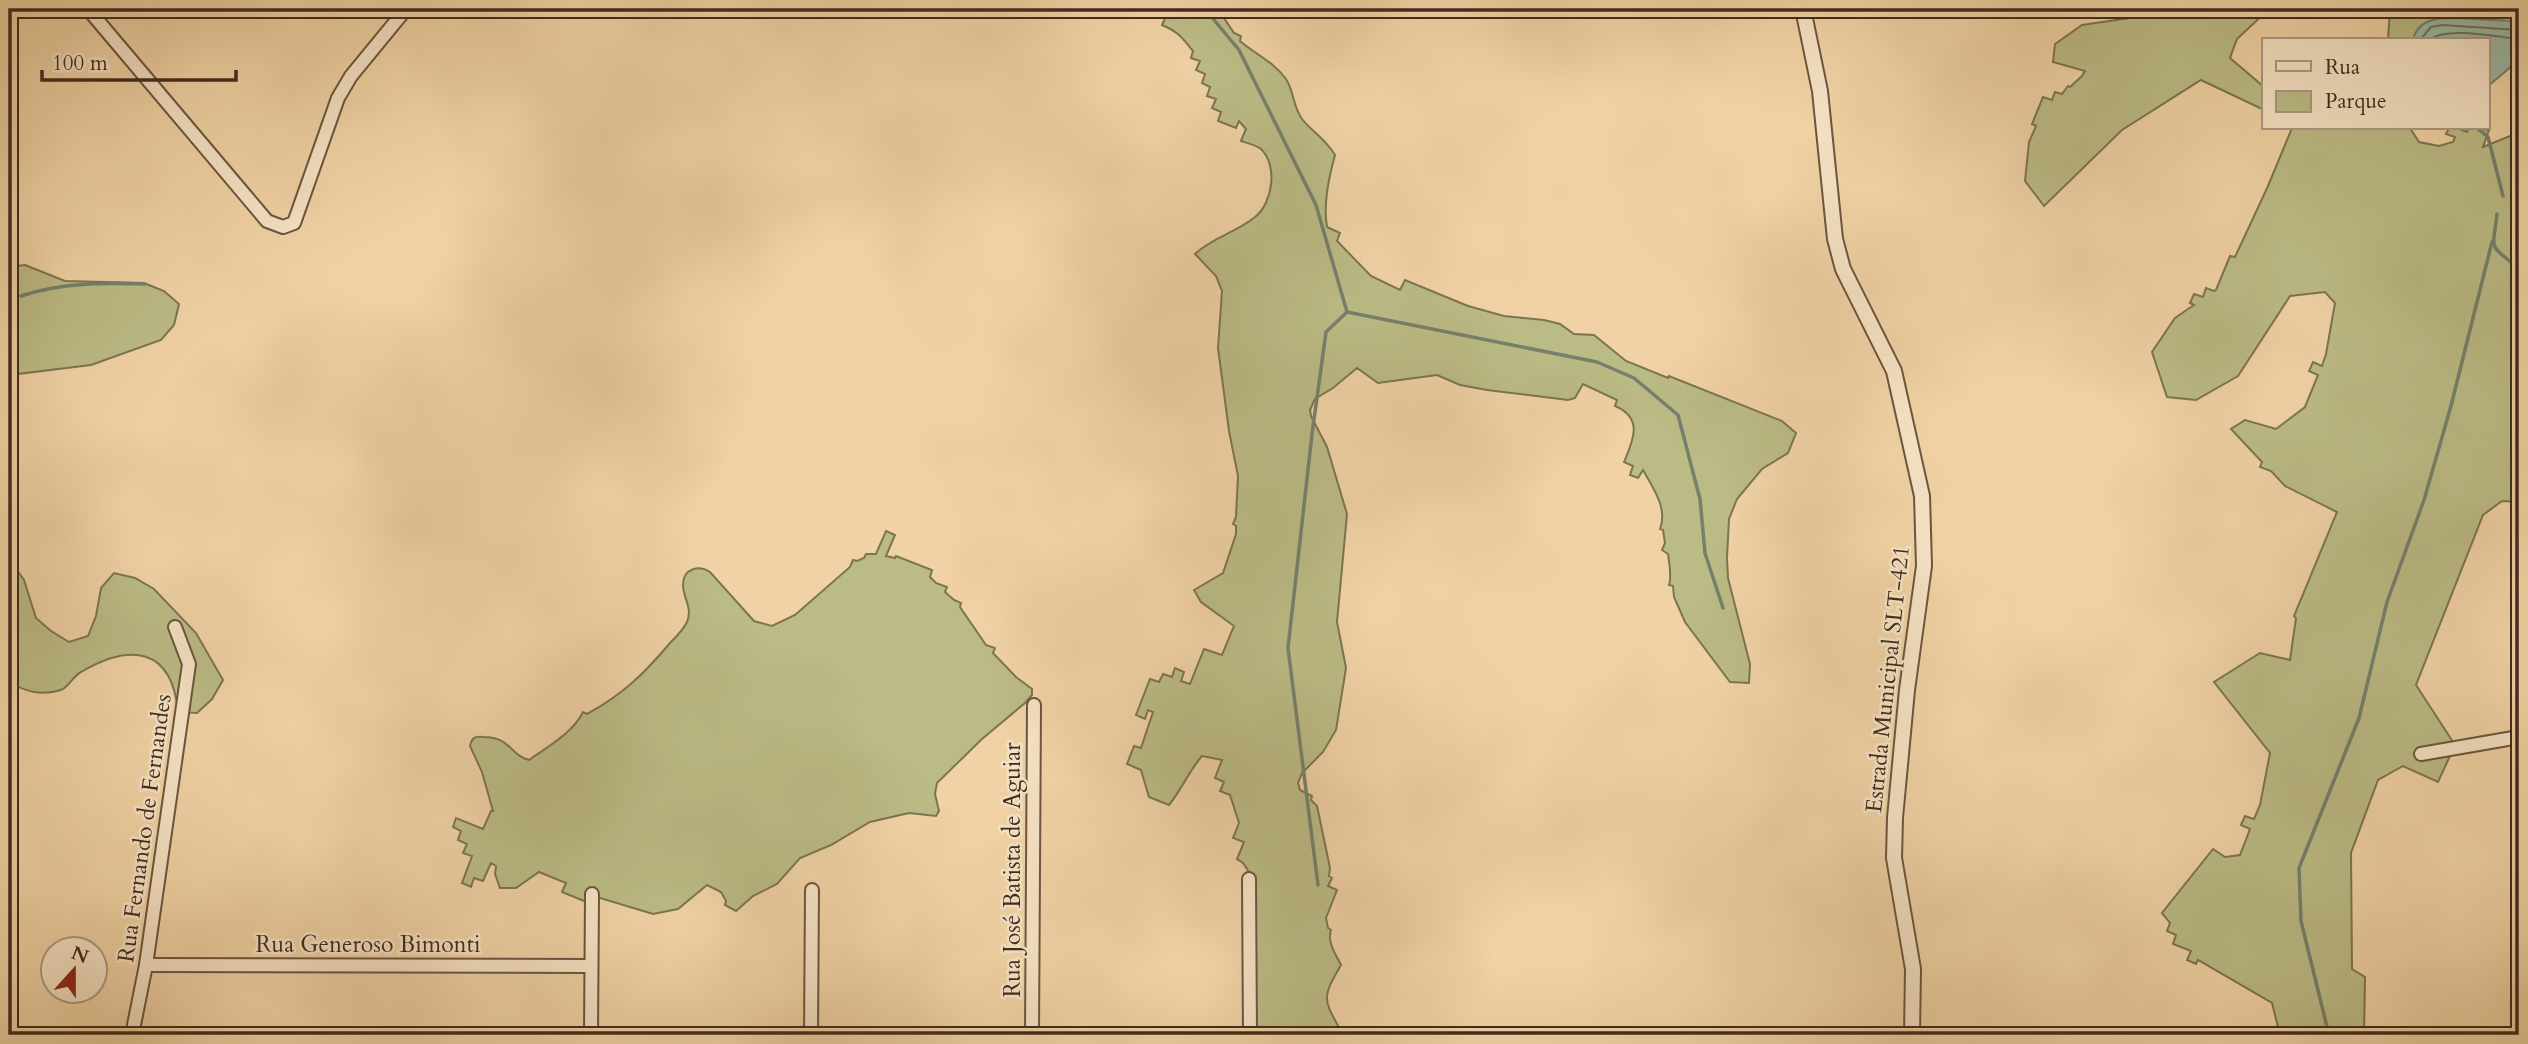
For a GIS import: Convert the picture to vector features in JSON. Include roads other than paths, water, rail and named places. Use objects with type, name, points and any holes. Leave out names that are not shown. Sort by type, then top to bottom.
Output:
[{"type":"street","points":[[88,9],[267,221],[283,227],[294,223],[338,98],[351,76],[406,9]]},
{"type":"street","name":"Estrada Municipal SLT-421","points":[[1803,9],[1820,91],[1835,239],[1843,269],[1894,371],[1922,496],[1924,566],[1907,690],[1894,858],[1913,969],[1912,1035]]},
{"type":"street","name":"Rua Fernando de Fernandes","points":[[131,1035],[146,965],[189,664],[175,627]]},
{"type":"street","name":"Rua José Batista de Aguiar","points":[[1032,1035],[1034,705]]},
{"type":"street","points":[[2421,754],[2519,737]]},
{"type":"street","points":[[1249,879],[1250,1035]]},
{"type":"street","points":[[811,1035],[812,890]]},
{"type":"street","points":[[590,1035],[592,894]]},
{"type":"street","name":"Rua Generoso Bimonti","points":[[146,965],[590,966]]},
{"type":"water","points":[[2453,18],[2514,21],[2519,25],[2519,60],[2490,84],[2490,38],[2414,38],[2423,24]]},
{"type":"waterway","points":[[1205,9],[1239,50],[1316,205],[1347,312],[1326,332],[1288,648],[1318,885]]},
{"type":"waterway","points":[[2479,130],[2488,137],[2503,196]]},
{"type":"waterway","points":[[2497,214],[2494,246],[2519,268]]},
{"type":"waterway","points":[[2329,1035],[2301,921],[2299,868],[2359,718],[2387,602],[2424,500],[2451,406],[2492,242]]},
{"type":"waterway","points":[[21,296],[67,286],[145,284]]},
{"type":"waterway","points":[[1347,312],[1597,362],[1634,378],[1678,415],[1700,499],[1705,553],[1723,608]]}]
